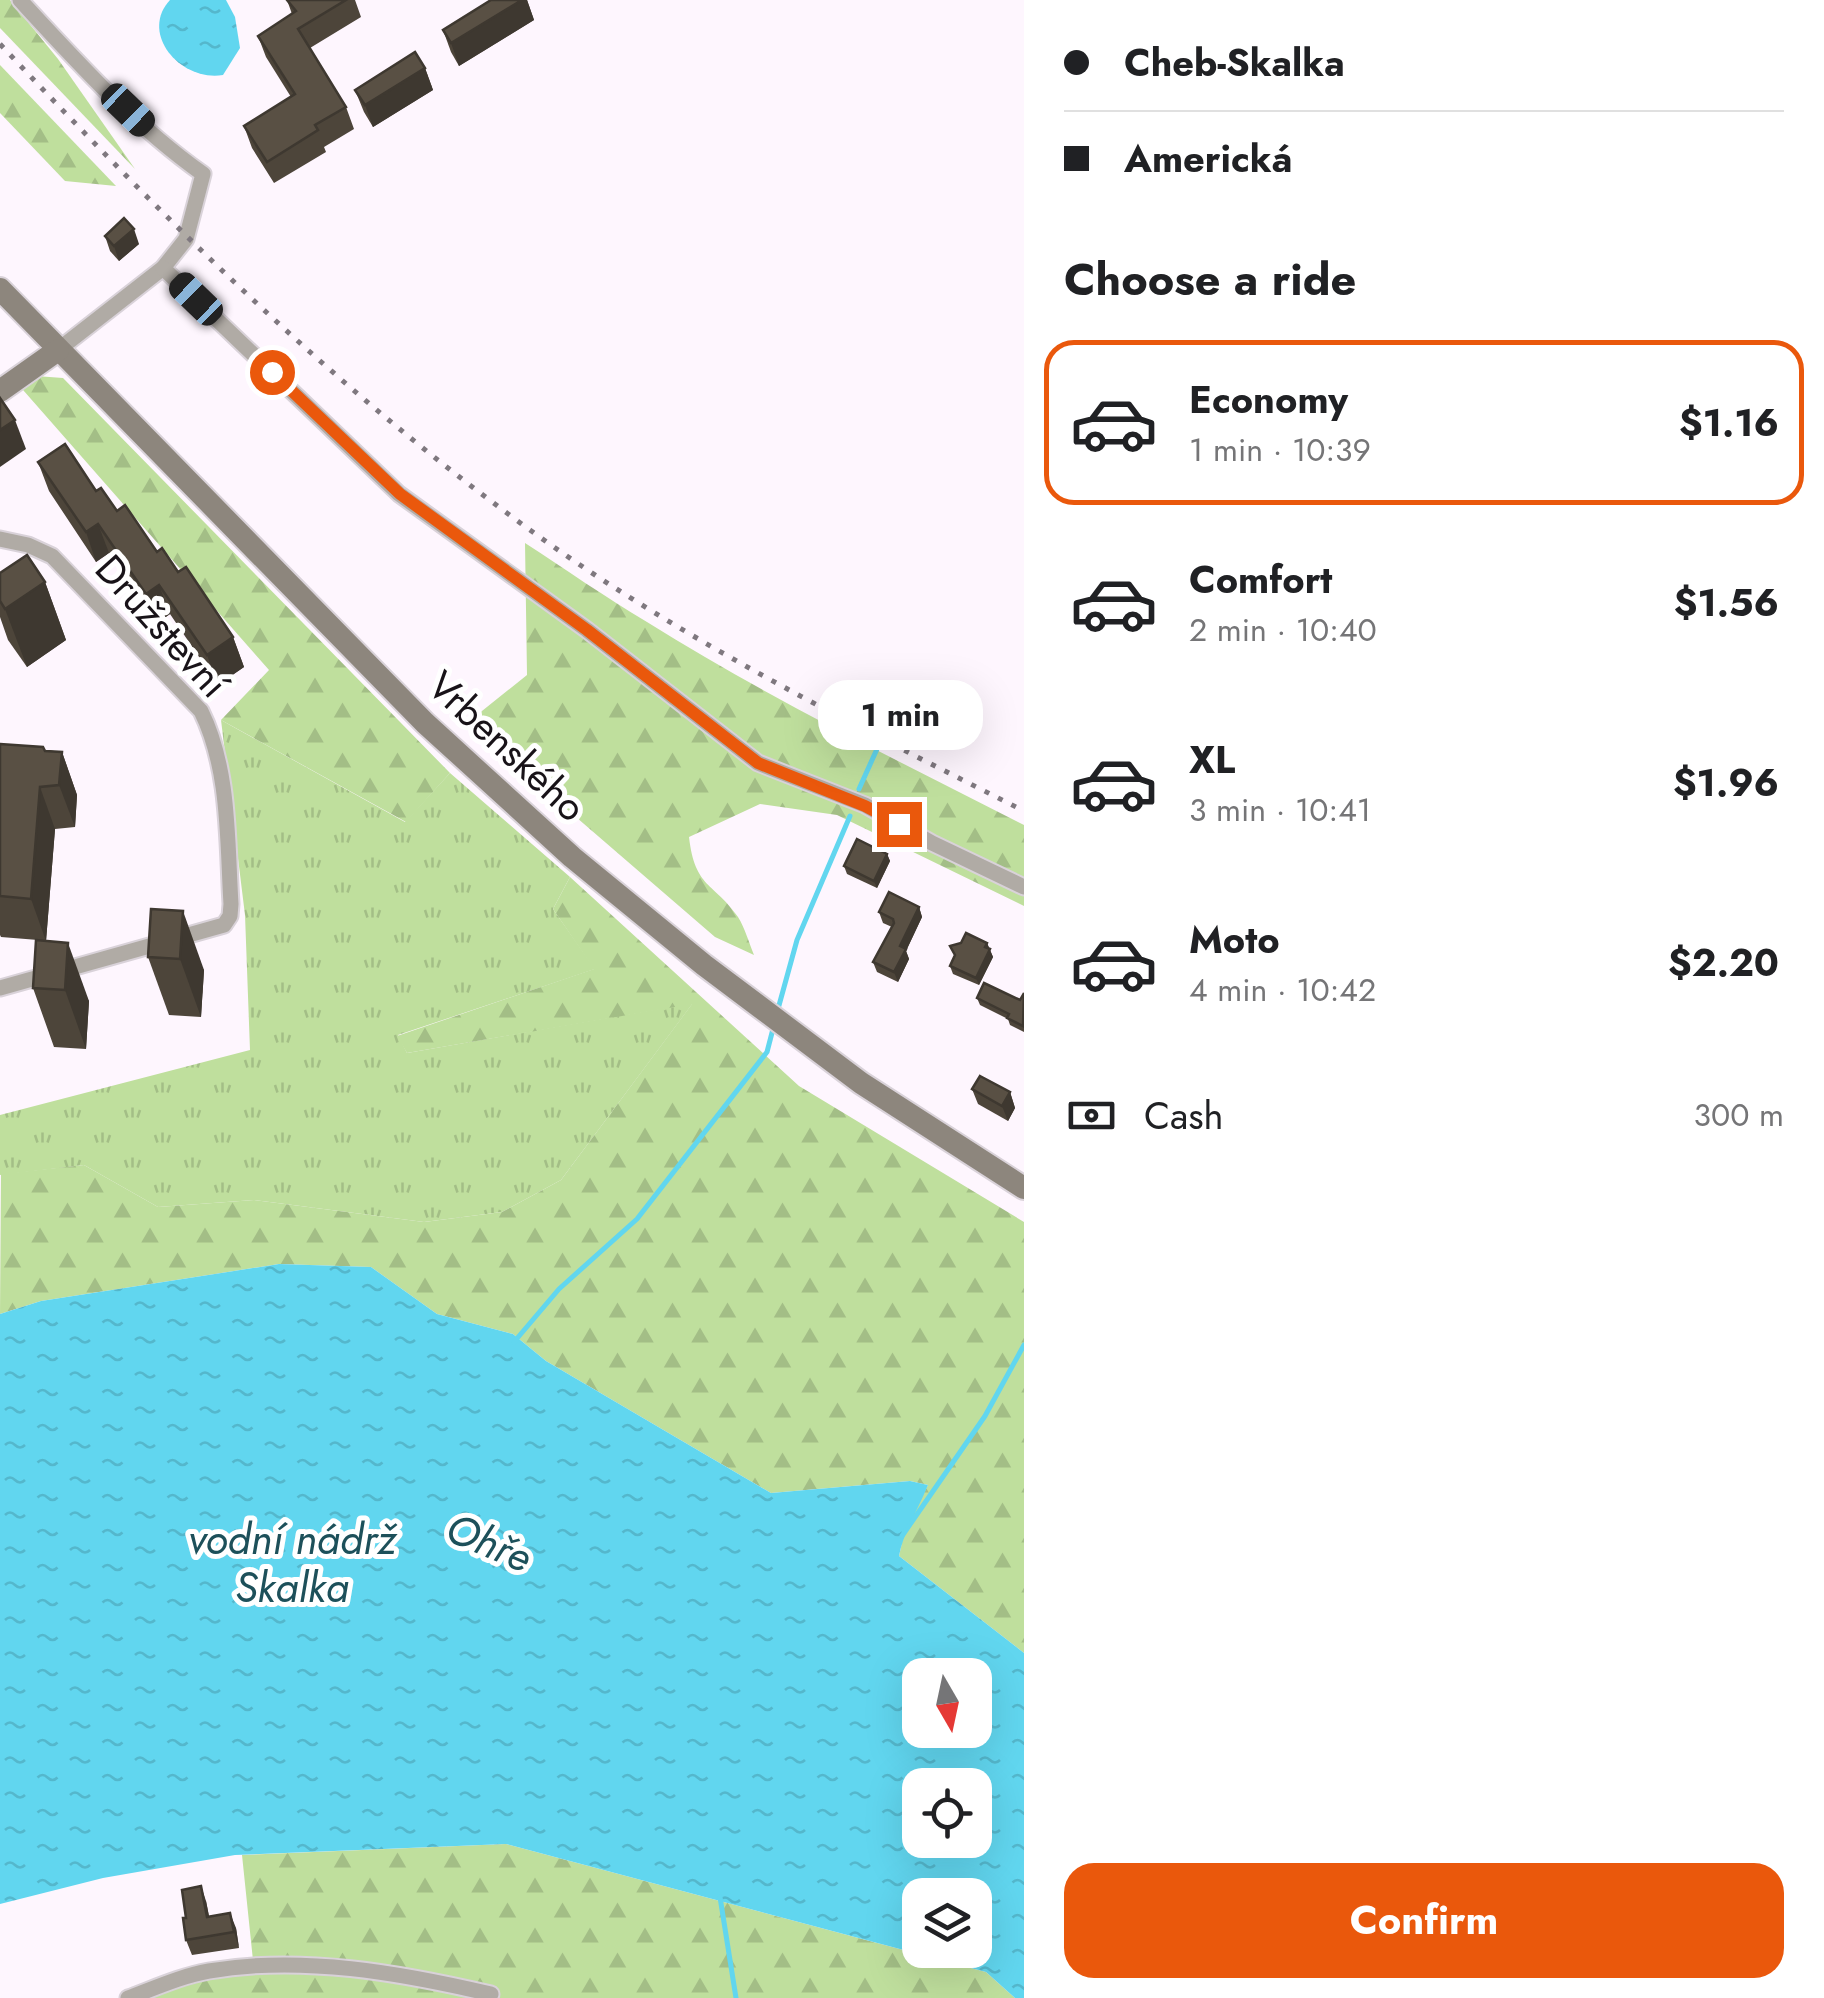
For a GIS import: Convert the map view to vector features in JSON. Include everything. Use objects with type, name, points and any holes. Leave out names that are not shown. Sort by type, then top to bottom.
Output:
[{"type":"main road","name":"Vrbenského","points":[[0,289],[424,723],[572,857],[704,965],[861,1083],[1024,1188]]},
{"type":"main road","points":[[0,391],[58,350]]},
{"type":"street","points":[[20,0],[80,66],[176,155],[204,174],[186,239],[163,268],[58,350]]},
{"type":"street","points":[[163,268],[400,494],[587,630],[758,763],[865,806],[1024,886]]},
{"type":"street","name":"Družstevní","points":[[0,539],[52,556],[201,711],[213,736],[221,773],[231,904],[224,925],[0,988]]},
{"type":"street","points":[[128,1998],[208,1972],[316,1966],[426,1979],[491,1994]]},
{"type":"green space","points":[[0,0],[10,0],[58,59],[135,169],[0,28]]},
{"type":"green space","points":[[0,65],[116,186],[65,181],[0,113]]},
{"type":"green space","points":[[9,374],[63,378],[450,773],[406,822],[221,720],[269,670]]},
{"type":"green space","points":[[525,543],[739,677],[1024,825],[1024,906],[837,815],[760,804],[689,837],[696,867],[738,917],[754,955],[715,937],[467,723],[527,675]]},
{"type":"green space","points":[[221,720],[405,822],[450,773],[570,877],[553,909],[595,969],[398,1035],[407,1053],[693,1003],[561,1180],[502,1212],[424,1222],[254,1200],[158,1207],[84,1165],[0,1175],[0,1115],[250,1050],[245,915]]},
{"type":"green space","points":[[570,877],[799,1086],[1024,1222],[1024,1653],[899,1556],[905,1529],[928,1485],[910,1481],[771,1493],[546,1361],[513,1334],[437,1314],[371,1267],[279,1264],[41,1301],[0,1314],[1,1174],[84,1165],[158,1207],[254,1200],[424,1222],[502,1212],[561,1180],[692,1004],[407,1053],[397,1036],[594,969],[553,909]]},
{"type":"green space","points":[[506,1844],[902,1950],[902,1968],[971,1968],[986,1972],[1015,1998],[149,1998],[186,1985],[254,1970],[242,1855]]},
{"type":"water","points":[[170,0],[226,0],[235,17],[240,48],[223,75],[192,71],[169,52],[159,27]]},
{"type":"water","name":"vodní nádrž Skalka","points":[[279,1264],[371,1267],[437,1314],[513,1334],[546,1361],[771,1493],[910,1481],[928,1485],[899,1556],[1024,1653],[1024,1998],[1015,1998],[986,1972],[971,1968],[992,1968],[992,1878],[902,1878],[902,1950],[506,1844],[235,1855],[103,1878],[0,1904],[0,1314],[41,1301]]},
{"type":"building","points":[[287,0],[346,0],[298,29],[346,107],[267,162],[244,126],[295,94],[258,36],[296,11]]},
{"type":"building","points":[[491,0],[522,0],[451,43],[443,30]]},
{"type":"building","points":[[415,52],[425,68],[365,105],[355,90]]},
{"type":"building","points":[[124,218],[134,229],[114,246],[105,236]]},
{"type":"building","points":[[0,398],[15,420],[0,430]]},
{"type":"building","points":[[65,444],[96,491],[101,488],[117,511],[125,505],[157,552],[162,548],[178,572],[186,567],[233,637],[207,655],[159,585],[146,594],[98,524],[86,532],[38,462]]},
{"type":"building","points":[[27,555],[45,582],[5,609],[0,601],[0,573]]},
{"type":"building","points":[[0,744],[62,752],[59,785],[40,787],[31,899],[0,896]]},
{"type":"building","points":[[857,839],[887,854],[874,881],[844,866]]},
{"type":"building","points":[[889,892],[919,907],[900,946],[906,949],[894,972],[873,962],[894,923],[879,912]]},
{"type":"building","points":[[151,909],[183,911],[180,959],[148,957]]},
{"type":"building","points":[[966,933],[987,943],[985,947],[990,949],[976,978],[950,966],[955,955],[950,946],[961,943]]},
{"type":"building","points":[[36,940],[68,943],[65,990],[33,988]]},
{"type":"building","points":[[984,983],[1020,1000],[1024,993],[1023,1026],[977,998]]},
{"type":"building","points":[[980,1076],[1010,1092],[1002,1106],[972,1089]]},
{"type":"building","points":[[201,1886],[207,1917],[230,1913],[234,1932],[186,1940],[182,1890]]},
{"type":"waterway","points":[[859,789],[877,749]]},
{"type":"waterway","points":[[778,1009],[797,940],[850,816]]},
{"type":"waterway","points":[[514,1342],[559,1289],[637,1219],[767,1052],[774,1025]]},
{"type":"waterway","points":[[902,1536],[985,1416],[1024,1345]]},
{"type":"waterway","points":[[720,1897],[736,1998]]},
{"type":"railway","points":[[0,44],[253,300],[386,418],[530,530],[709,645],[1024,811]]},
{"type":"route","points":[[272,372],[400,494],[587,630],[758,763],[865,806],[899,824]]},
{"type":"water label","name":"Ohře","points":[[489,1542]]}]
